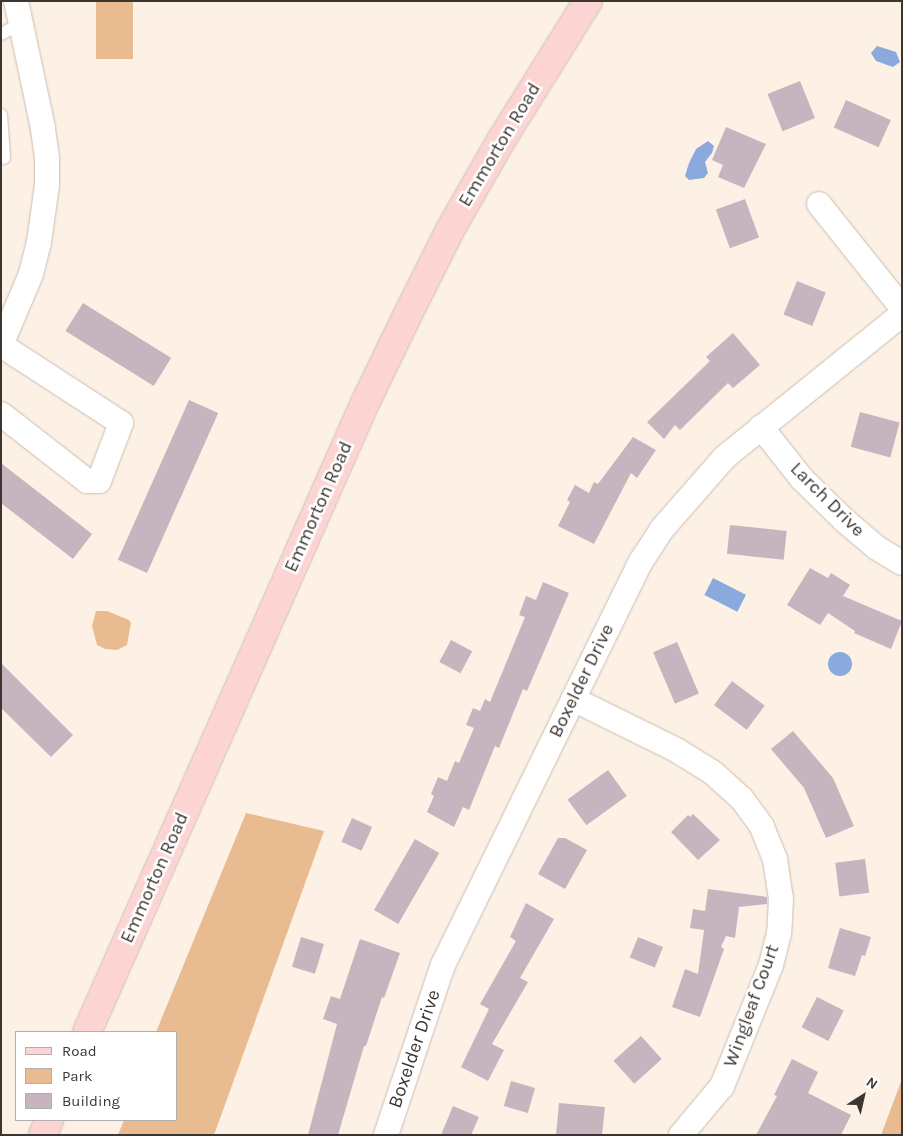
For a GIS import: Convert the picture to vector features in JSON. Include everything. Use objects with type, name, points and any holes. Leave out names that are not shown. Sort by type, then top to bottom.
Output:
[{"type":"main road","name":"Emmorton Road","points":[[87,1031],[365,403],[398,333],[456,220],[502,140],[588,1]]},
{"type":"main road","points":[[43,1135],[49,1121]]},
{"type":"street","points":[[1,414],[87,481],[99,480],[121,423],[1,345],[31,274],[39,242],[47,185],[47,158],[43,128],[11,29],[16,1]]},
{"type":"street","points":[[819,204],[902,308]]},
{"type":"street","name":"Boxelder Drive","points":[[386,1135],[443,966],[640,563],[662,529],[725,457],[902,314]]},
{"type":"street","name":"Larch Drive","points":[[761,427],[802,478],[816,492],[877,548],[902,563]]},
{"type":"street","name":"Wingleaf Court","points":[[573,699],[678,750],[712,772],[742,799],[762,827],[775,859],[781,899],[779,933],[771,965],[722,1086],[680,1135]]},
{"type":"lane","points":[[1,115],[4,158]]},
{"type":"green space","points":[[96,1],[133,1],[133,59],[96,59]]},
{"type":"green space","points":[[96,611],[107,611],[129,620],[131,623],[127,645],[117,650],[105,649],[97,645],[92,626]]},
{"type":"green space","points":[[246,813],[324,831],[214,1135],[118,1135],[124,1121],[178,1121],[178,1031],[156,1031]]},
{"type":"green space","points":[[902,1079],[902,1135],[881,1135]]},
{"type":"water","points":[[877,46],[896,52],[900,62],[893,67],[876,61],[871,53]]},
{"type":"water","points":[[708,141],[714,146],[712,153],[705,162],[708,173],[704,178],[689,180],[685,176],[689,163],[696,149]]},
{"type":"water","points":[[713,578],[746,595],[737,612],[704,595]]},
{"type":"water","points":[[840,652],[845,653],[851,659],[851,669],[845,675],[840,676],[835,675],[829,669],[828,664],[829,659],[835,653]]},
{"type":"building","points":[[800,81],[815,118],[783,131],[768,94]]},
{"type":"building","points":[[846,100],[891,120],[879,147],[834,127]]},
{"type":"building","points":[[726,127],[766,144],[744,188],[718,177],[723,165],[712,160]]},
{"type":"building","points":[[745,199],[759,238],[730,248],[716,210]]},
{"type":"building","points":[[797,281],[826,293],[812,326],[784,314]]},
{"type":"building","points":[[83,303],[171,358],[154,386],[66,331]]},
{"type":"building","points":[[733,333],[760,365],[733,388],[728,383],[680,430],[675,425],[664,439],[647,422],[710,361],[706,357]]},
{"type":"building","points":[[189,400],[218,413],[147,573],[118,560]]},
{"type":"building","points":[[860,412],[900,423],[890,457],[851,447]]},
{"type":"building","points":[[633,437],[656,450],[637,478],[631,473],[594,544],[558,526],[570,502],[567,500],[575,485],[589,493],[594,482],[598,484]]},
{"type":"building","points":[[1,463],[92,534],[73,559],[1,503]]},
{"type":"building","points":[[730,525],[787,531],[784,560],[727,554]]},
{"type":"building","points":[[810,568],[828,578],[831,573],[850,585],[843,596],[902,621],[891,649],[854,633],[855,631],[828,613],[820,625],[787,605]]},
{"type":"building","points":[[543,582],[569,593],[527,691],[523,689],[499,748],[495,746],[469,810],[463,807],[454,827],[427,812],[434,796],[431,794],[438,777],[447,781],[455,761],[459,763],[474,728],[466,725],[473,708],[480,711],[485,699],[490,702],[525,617],[519,615],[526,596],[536,600]]},
{"type":"building","points":[[451,640],[472,651],[460,673],[439,662]]},
{"type":"building","points":[[677,642],[699,694],[675,704],[653,652]]},
{"type":"building","points":[[1,663],[73,735],[51,757],[1,708]]},
{"type":"building","points":[[732,681],[765,706],[747,730],[714,705]]},
{"type":"building","points":[[793,731],[833,778],[854,826],[826,838],[804,788],[771,749]]},
{"type":"building","points":[[608,770],[627,796],[586,825],[568,799]]},
{"type":"building","points":[[693,814],[720,840],[698,860],[671,832],[688,815],[690,817]]},
{"type":"building","points":[[352,818],[372,827],[362,851],[341,842]]},
{"type":"building","points":[[558,838],[565,838],[587,850],[565,889],[538,874]]},
{"type":"building","points":[[415,839],[439,853],[398,924],[374,910]]},
{"type":"building","points":[[865,859],[869,893],[839,896],[835,863]]},
{"type":"building","points":[[708,889],[767,897],[767,904],[739,907],[735,938],[726,936],[721,947],[724,949],[700,1017],[672,1007],[685,969],[698,974],[704,930],[690,928],[693,909],[705,911]]},
{"type":"building","points":[[526,903],[554,919],[520,978],[528,982],[492,1044],[504,1050],[488,1081],[461,1067],[489,1009],[480,1004],[516,941],[510,937]]},
{"type":"building","points":[[840,928],[871,937],[865,956],[862,955],[855,976],[828,968]]},
{"type":"building","points":[[301,937],[324,944],[315,974],[292,967]]},
{"type":"building","points":[[638,937],[663,947],[655,968],[630,957]]},
{"type":"building","points":[[360,939],[400,953],[384,998],[382,997],[366,1046],[364,1046],[338,1135],[308,1135],[337,1024],[323,1019],[331,996],[340,999]]},
{"type":"building","points":[[817,997],[844,1011],[828,1041],[802,1027]]},
{"type":"building","points":[[641,1036],[662,1059],[634,1084],[614,1061]]},
{"type":"building","points":[[792,1059],[818,1072],[808,1093],[851,1115],[841,1135],[756,1135],[777,1096],[774,1095]]},
{"type":"building","points":[[511,1081],[535,1088],[528,1113],[504,1106]]},
{"type":"building","points":[[559,1103],[605,1107],[602,1135],[556,1135]]},
{"type":"building","points":[[453,1106],[479,1117],[471,1135],[441,1135]]}]
